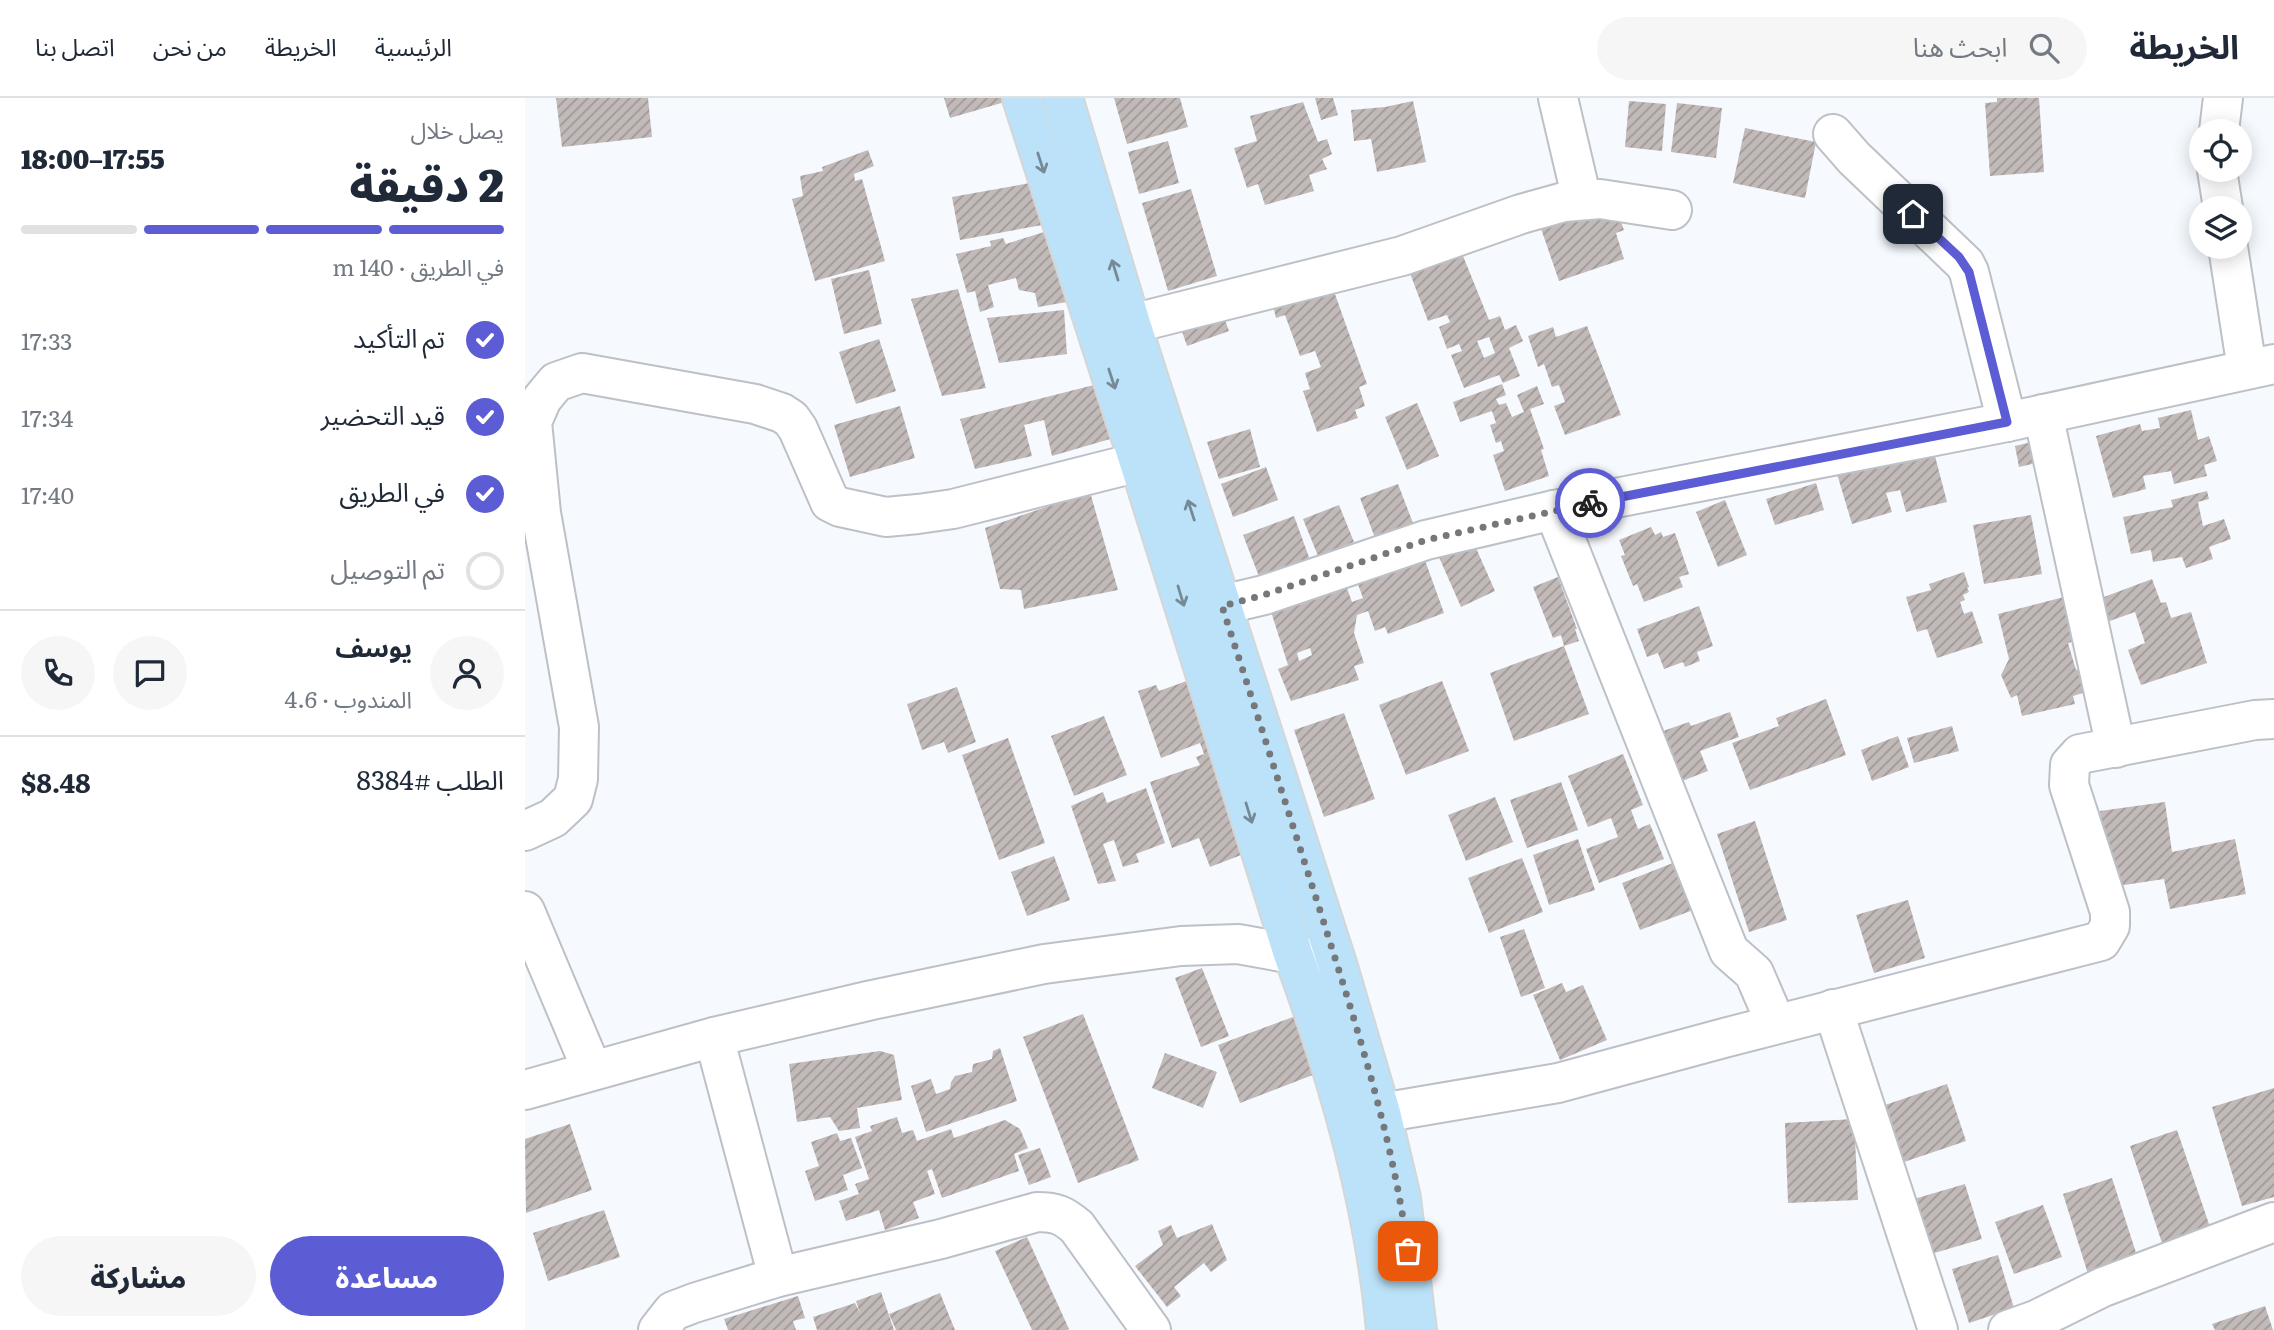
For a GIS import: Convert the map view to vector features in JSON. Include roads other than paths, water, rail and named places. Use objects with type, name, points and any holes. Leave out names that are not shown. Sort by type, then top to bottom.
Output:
[{"type":"main road","points":[[1021,98],[1139,462],[1293,954],[1318,1021],[1364,1188],[1386,1330]]},
{"type":"main road","points":[[1063,98],[1131,324],[1338,967],[1381,1113],[1401,1198],[1417,1330]]},
{"type":"street","points":[[1557,98],[1582,201]]},
{"type":"street","points":[[2220,119],[2223,98]]},
{"type":"street","points":[[1833,134],[1854,158],[1965,264],[2007,422]]},
{"type":"street","points":[[1131,324],[1402,256],[1521,214],[1564,202],[1600,199],[1672,210]]},
{"type":"street","points":[[1222,606],[1264,595],[1426,540],[1554,510],[2007,422],[2260,367],[2231,259]]},
{"type":"street","points":[[525,831],[553,818],[572,799],[579,779],[579,727],[541,513],[532,422],[542,399],[556,382],[582,373],[755,404],[782,413],[798,429],[830,502],[840,507],[886,517],[953,509],[1139,462]]},
{"type":"street","points":[[2043,414],[2116,748]]},
{"type":"street","points":[[1554,510],[1729,951],[1753,973],[1776,1024]]},
{"type":"street","points":[[1381,1113],[1559,1083],[2101,941],[2110,926],[2110,912],[2069,785],[2070,765],[2080,754],[2255,720],[2274,719]]},
{"type":"street","points":[[525,911],[592,1070]]},
{"type":"street","points":[[525,1090],[714,1037],[1044,964],[1181,946],[1238,944],[1293,954],[1338,967]]},
{"type":"street","points":[[1833,1010],[1938,1330]]},
{"type":"street","points":[[714,1037],[778,1277]]},
{"type":"street","points":[[658,1330],[673,1311],[694,1303],[778,1277],[941,1239],[1037,1212],[1063,1215],[1077,1227],[1151,1330]]},
{"type":"street","points":[[2008,1330],[2036,1320],[2103,1287],[2274,1222]]}]
